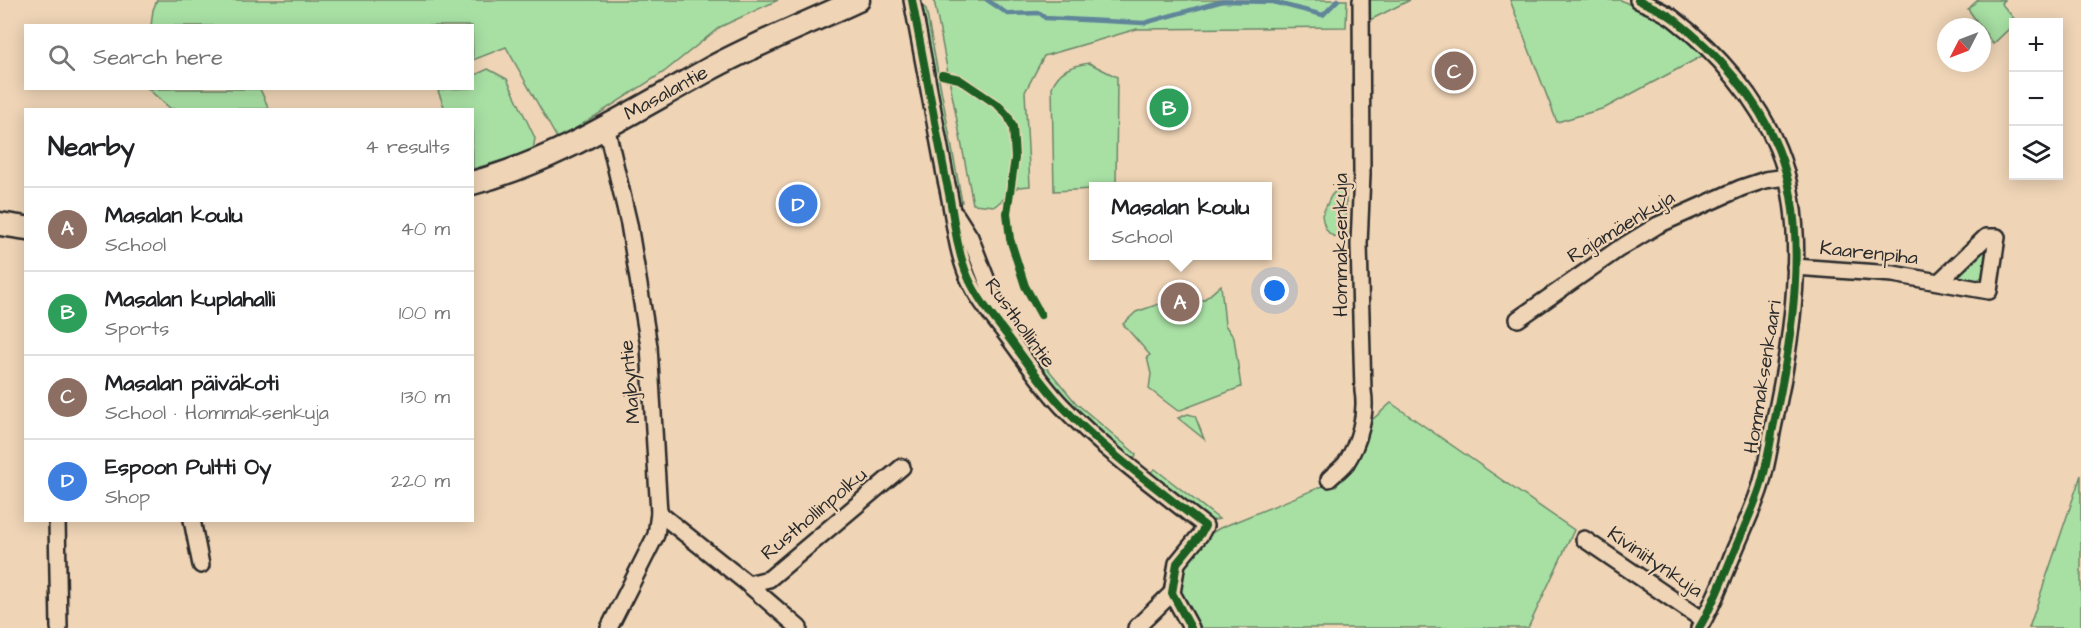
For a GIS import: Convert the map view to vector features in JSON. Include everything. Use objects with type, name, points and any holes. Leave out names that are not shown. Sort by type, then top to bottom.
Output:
[{"type":"street","name":"Masalantie","points":[[474,182],[514,169],[606,126],[709,69],[858,0]]},
{"type":"street","name":"Rusthollintie","points":[[912,0],[959,249],[969,280],[981,302],[1062,406],[1098,441],[1205,526],[1177,562],[1172,593]]},
{"type":"street","name":"Hommaksenkuja","points":[[1329,479],[1345,463],[1357,441],[1366,405],[1363,391],[1359,244],[1362,174],[1361,0]]},
{"type":"street","name":"Hommaksenkaari","points":[[1638,0],[1673,18],[1716,55],[1756,109],[1778,149],[1787,177],[1792,204],[1795,267],[1793,307],[1783,381],[1760,489],[1711,606],[1701,624]]},
{"type":"street","name":"Majbyntie","points":[[606,126],[625,203],[649,346],[659,513],[656,535],[609,628]]},
{"type":"street","name":"Rajamäenkuja","points":[[1518,319],[1617,250],[1658,225],[1741,188],[1766,180],[1787,177]]},
{"type":"street","points":[[0,224],[24,228]]},
{"type":"street","name":"Kaarenpiha","points":[[1795,267],[1893,274],[1939,282]]},
{"type":"street","name":"Rusthollinpolku","points":[[748,584],[769,579],[902,467]]},
{"type":"street","points":[[659,513],[799,628]]},
{"type":"street","points":[[57,522],[58,628]]},
{"type":"street","points":[[192,522],[201,565]]},
{"type":"street","name":"Kiviniitynkuja","points":[[1584,539],[1701,624]]},
{"type":"street","points":[[1136,628],[1172,593],[1191,628]]},
{"type":"green space","points":[[157,0],[778,0],[720,27],[664,72],[558,140],[506,47],[474,60],[474,24],[151,24]]},
{"type":"green space","points":[[934,0],[1347,0],[1346,27],[1137,29],[1044,56],[1025,92],[1030,186],[1018,187],[995,206],[973,204]]},
{"type":"green space","points":[[1370,0],[1410,0],[1370,20]]},
{"type":"green space","points":[[1510,0],[1621,0],[1673,27],[1704,55],[1605,108],[1557,122]]},
{"type":"green space","points":[[1978,0],[2004,0],[2001,3],[2014,18],[2009,18],[2009,29],[1993,44],[1991,18],[1974,18],[1968,9]]},
{"type":"green space","points":[[920,4],[926,9],[962,202],[957,202]]},
{"type":"green space","points":[[1089,63],[1117,77],[1116,182],[1089,182],[1089,189],[1054,191],[1052,87],[1058,76],[1077,66]]},
{"type":"green space","points":[[488,69],[507,79],[535,138],[533,151],[474,169],[474,108],[445,108],[438,91],[474,90],[474,76]]},
{"type":"green space","points":[[149,90],[260,90],[269,108],[170,108]]},
{"type":"green space","points":[[1346,180],[1346,237],[1340,238],[1329,233],[1322,215],[1331,196]]},
{"type":"green space","points":[[1983,251],[1986,253],[1983,276],[1973,283],[1956,278],[1955,276]]},
{"type":"green space","points":[[1221,285],[1225,325],[1234,338],[1241,387],[1178,411],[1149,389],[1151,374],[1147,357],[1150,355],[1123,324],[1136,312],[1179,297],[1191,302],[1202,301]]},
{"type":"green space","points":[[1024,340],[1076,403],[1136,454],[1134,460],[1088,421],[1048,379],[1022,347]]},
{"type":"green space","points":[[1391,403],[1574,530],[1528,628],[1191,628],[1172,593],[1194,543],[1220,528],[1338,480],[1358,456],[1372,420]]},
{"type":"green space","points":[[1188,414],[1195,416],[1204,439],[1178,418]]},
{"type":"green space","points":[[1155,469],[1219,519],[1210,521],[1150,473]]},
{"type":"green space","points":[[2081,475],[2081,628],[2029,628]]},
{"type":"waterway","points":[[987,0],[1008,14],[1040,13],[1045,18],[1144,23],[1223,1],[1273,2],[1323,15],[1338,0]]},
{"type":"cycle path","points":[[912,0],[957,242],[968,277],[987,309],[1062,406],[1113,454],[1205,526],[1177,563],[1172,593],[1191,628]]},
{"type":"cycle path","points":[[1638,0],[1666,14],[1690,32],[1721,61],[1748,95],[1770,130],[1778,149],[1788,181],[1794,215],[1795,288],[1791,325],[1765,468],[1750,513],[1714,599],[1699,628]]},
{"type":"cycle path","points":[[942,75],[959,79],[999,106],[1008,116],[1013,127],[1015,158],[1007,213],[1010,239],[1025,286],[1041,315]]},
{"type":"place","name":"Masalan päiväkoti","points":[[1454,71]]},
{"type":"place","name":"Masalan kuplahalli","points":[[1169,108]]},
{"type":"place","name":"Espoon Pultti Oy","points":[[798,204]]},
{"type":"place","name":"Masalan koulu","points":[[1180,302]]}]
